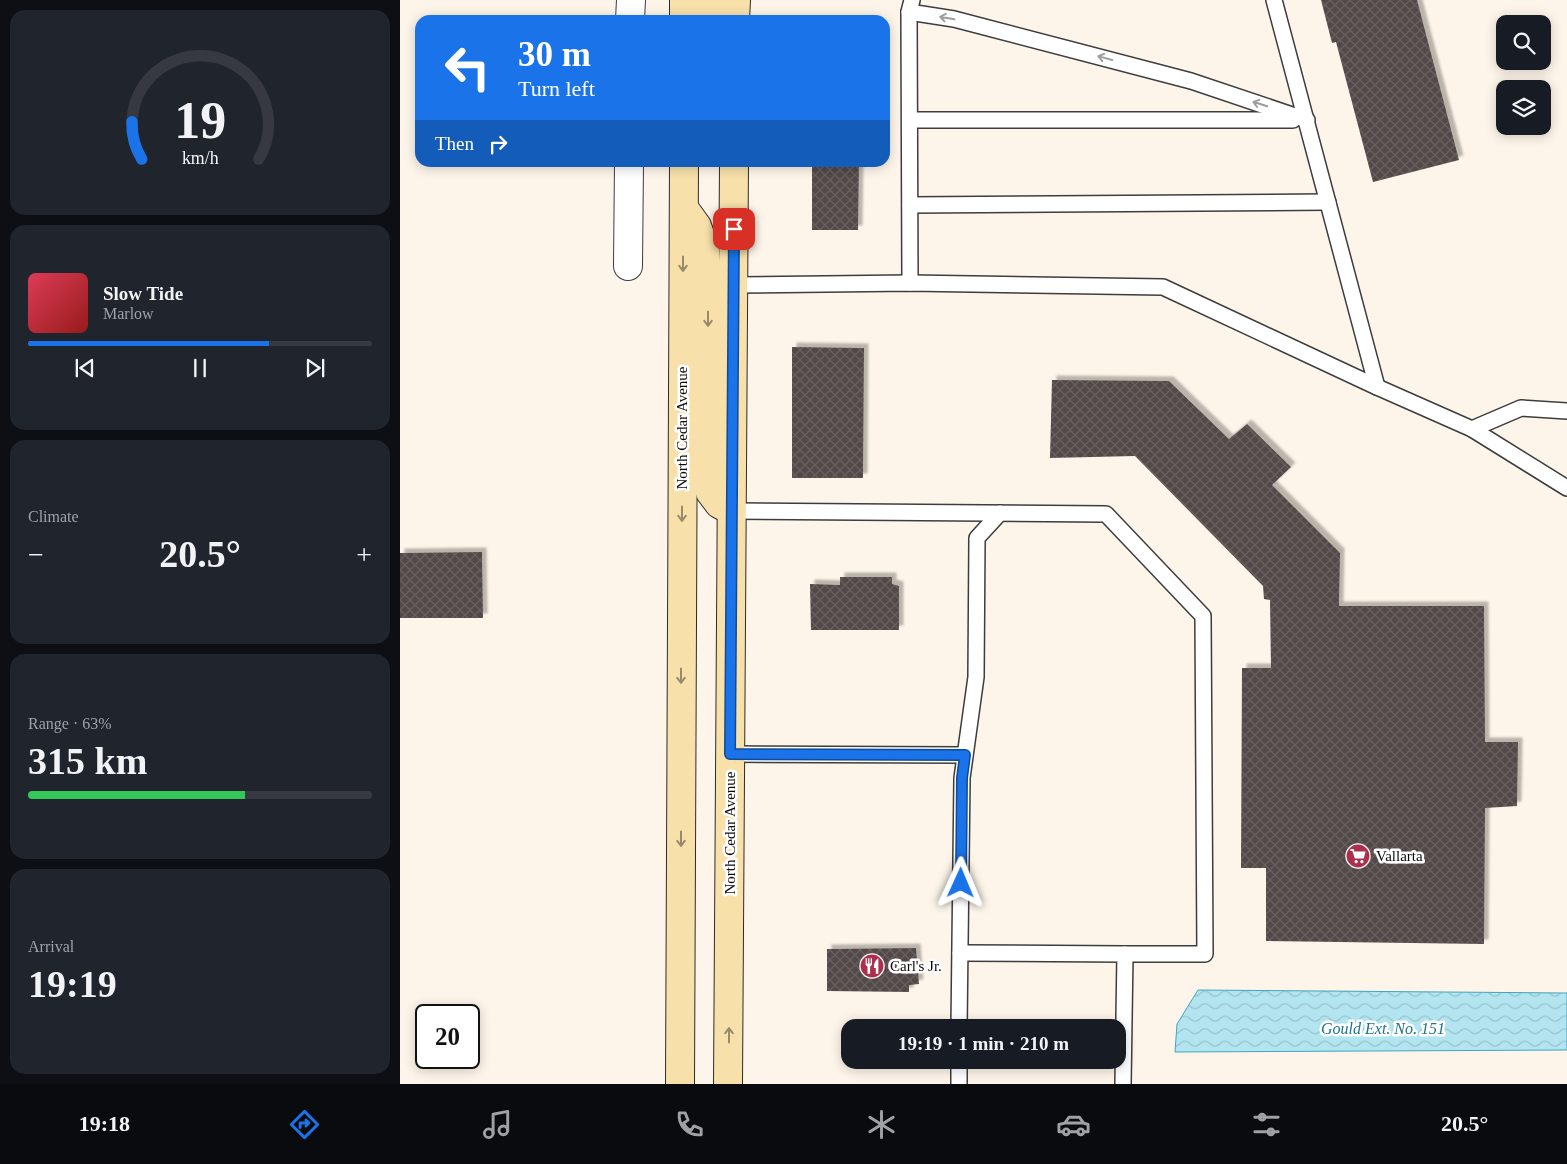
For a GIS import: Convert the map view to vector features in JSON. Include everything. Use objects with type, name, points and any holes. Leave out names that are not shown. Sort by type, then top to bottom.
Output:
[{"type":"main road","points":[[684,0],[684,15]]},
{"type":"main road","points":[[708,0],[708,15]]},
{"type":"main road","points":[[736,0],[736,15]]},
{"type":"main road","name":"North Cedar Avenue","points":[[680,1084],[684,167]]},
{"type":"main road","name":"North Cedar Avenue","points":[[728,1084],[734,285],[732,167]]},
{"type":"main road","points":[[683,206],[697,226],[705,249],[708,298],[705,472],[710,492],[719,504],[732,511]]},
{"type":"street","points":[[630,0],[630,15]]},
{"type":"street","points":[[628,266],[629,167]]},
{"type":"lane","points":[[1274,0],[1377,386]]},
{"type":"lane","points":[[910,283],[911,6],[1191,81],[1307,120]]},
{"type":"lane","points":[[910,120],[1307,120]]},
{"type":"lane","points":[[910,205],[1328,202]]},
{"type":"lane","points":[[734,285],[910,283],[1163,287],[1472,429],[1567,488]]},
{"type":"lane","points":[[1472,429],[1521,408],[1567,411]]},
{"type":"lane","points":[[732,511],[1106,514],[1203,616],[1205,954],[960,953]]},
{"type":"lane","points":[[959,1019],[962,778],[976,677],[977,538],[1000,513]]},
{"type":"lane","points":[[730,754],[965,755]]},
{"type":"lane","points":[[1123,1084],[1124,954]]},
{"type":"lane","points":[[959,1069],[959,1084]]},
{"type":"water","name":"Gould Ext. No. 151","points":[[1198,990],[1567,993],[1567,1050],[1175,1052],[1177,1024]]},
{"type":"building","points":[[1321,0],[1417,0],[1459,160],[1373,182],[1336,42],[1332,43]]},
{"type":"building","points":[[812,167],[859,167],[858,230],[812,230]]},
{"type":"building","points":[[792,347],[864,348],[863,478],[792,478]]},
{"type":"building","points":[[1052,380],[1169,381],[1229,439],[1247,424],[1291,467],[1272,485],[1340,553],[1339,606],[1484,606],[1485,742],[1518,742],[1517,806],[1485,808],[1484,944],[1266,941],[1266,868],[1241,868],[1242,668],[1271,668],[1270,600],[1264,599],[1263,586],[1135,456],[1050,458]]},
{"type":"building","points":[[482,552],[483,618],[400,618],[400,553]]},
{"type":"building","points":[[840,577],[892,577],[892,584],[899,586],[899,630],[811,630],[810,584],[840,585]]},
{"type":"building","name":"Carl's Jr.","points":[[916,948],[919,984],[909,985],[909,992],[827,991],[827,949]]},
{"type":"place","name":"Vallarta","points":[[1358,856]]},
{"type":"place","name":"Carl's Jr.","points":[[872,966]]},
{"type":"route","points":[[734,229],[730,754],[965,755],[962,778],[961,883]]}]
